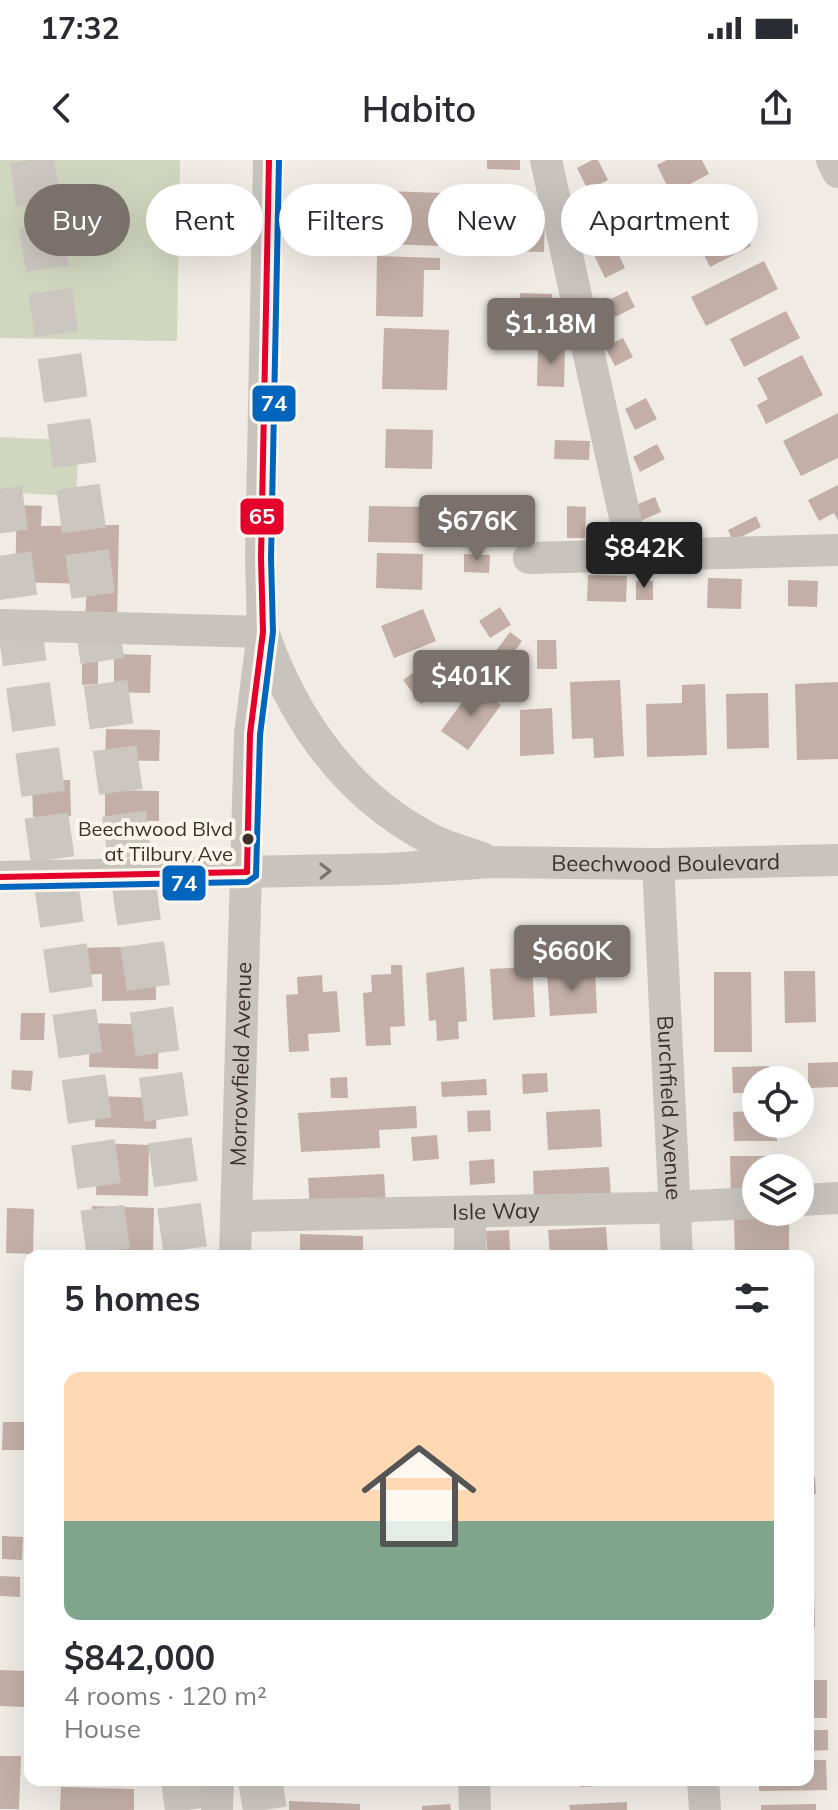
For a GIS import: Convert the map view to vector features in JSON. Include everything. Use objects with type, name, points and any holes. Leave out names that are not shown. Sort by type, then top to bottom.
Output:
[{"type":"street","name":"Beechwood Boulevard","points":[[269,160],[261,558],[263,632],[250,734],[247,872],[388,869],[493,862],[658,864],[838,860]]},
{"type":"street","points":[[546,160],[633,554]]},
{"type":"street","points":[[832,160],[838,172]]},
{"type":"street","points":[[529,558],[838,550]]},
{"type":"street","points":[[0,625],[263,632]]},
{"type":"street","name":"Beechwood Boulevard","points":[[263,632],[276,669],[304,722],[336,766],[381,808],[426,837],[493,862]]},
{"type":"street","name":"Burchfield Avenue","points":[[658,864],[677,1250]]},
{"type":"street","points":[[0,877],[247,872]]},
{"type":"street","name":"Morrowfield Avenue","points":[[235,1250],[247,872]]},
{"type":"street","points":[[814,1199],[838,1198]]},
{"type":"street","name":"Isle Way","points":[[236,1216],[742,1204]]},
{"type":"street","points":[[470,1212],[470,1250]]},
{"type":"street","points":[[217,1810],[218,1786]]},
{"type":"street","points":[[474,1786],[475,1810]]},
{"type":"street","points":[[703,1786],[705,1810]]},
{"type":"green space","points":[[0,160],[180,160],[180,184],[146,184],[146,256],[178,256],[177,341],[0,338]]},
{"type":"green space","points":[[0,437],[79,441],[76,496],[0,492]]},
{"type":"building","points":[[487,160],[520,160],[520,170],[487,169]]},
{"type":"building","points":[[598,160],[608,180],[600,184],[585,184],[577,168]]},
{"type":"building","points":[[667,160],[702,160],[709,174],[690,184],[666,184],[657,165]]},
{"type":"building","points":[[412,192],[428,192],[428,245],[412,245]]},
{"type":"building","points":[[377,256],[440,258],[440,270],[424,270],[423,317],[376,316]]},
{"type":"building","points":[[594,256],[619,256],[625,268],[605,278]]},
{"type":"building","points":[[704,256],[731,256],[710,267]]},
{"type":"building","points":[[764,261],[778,289],[706,326],[691,297]]},
{"type":"building","points":[[627,291],[635,307],[615,317],[607,301]]},
{"type":"building","points":[[520,293],[552,294],[552,317],[519,316]]},
{"type":"building","points":[[786,311],[800,338],[744,367],[730,339]]},
{"type":"building","points":[[384,328],[449,330],[447,390],[382,389]]},
{"type":"building","points":[[623,338],[633,357],[615,366],[605,347]]},
{"type":"building","points":[[538,346],[565,347],[564,387],[537,386]]},
{"type":"building","points":[[802,355],[823,395],[766,424],[757,405],[768,399],[757,378]]},
{"type":"building","points":[[646,398],[657,419],[635,430],[625,409]]},
{"type":"building","points":[[838,413],[838,458],[801,476],[783,441]]},
{"type":"building","points":[[386,429],[433,430],[432,469],[385,468]]},
{"type":"building","points":[[555,440],[590,441],[589,460],[554,459]]},
{"type":"building","points":[[657,444],[665,459],[640,472],[633,457]]},
{"type":"building","points":[[838,485],[838,521],[834,513],[819,521],[808,500]]},
{"type":"building","points":[[655,497],[661,512],[640,521],[633,506]]},
{"type":"building","points":[[17,505],[42,506],[41,526],[119,525],[117,621],[85,620],[87,584],[15,582]]},
{"type":"building","points":[[369,506],[426,507],[425,543],[368,542]]},
{"type":"building","points":[[567,506],[586,507],[585,538],[567,538]]},
{"type":"building","points":[[756,516],[761,527],[733,541],[728,530]]},
{"type":"building","points":[[377,553],[423,554],[422,590],[376,588]]},
{"type":"building","points":[[464,554],[490,555],[489,573],[464,572]]},
{"type":"building","points":[[588,575],[627,576],[626,602],[587,601]]},
{"type":"building","points":[[708,578],[742,579],[741,609],[707,608]]},
{"type":"building","points":[[788,580],[818,581],[817,607],[788,606]]},
{"type":"building","points":[[636,581],[653,581],[653,600],[636,600]]},
{"type":"building","points":[[500,607],[511,625],[490,638],[479,621]]},
{"type":"building","points":[[423,609],[436,641],[394,658],[381,626]]},
{"type":"building","points":[[510,632],[522,641],[508,661],[495,652]]},
{"type":"building","points":[[537,640],[556,640],[557,669],[537,669]]},
{"type":"building","points":[[114,654],[151,655],[150,693],[114,692]]},
{"type":"building","points":[[438,655],[456,679],[421,704],[403,680]]},
{"type":"building","points":[[82,662],[98,662],[98,684],[82,685]]},
{"type":"building","points":[[620,680],[624,756],[594,758],[593,738],[572,739],[570,682]]},
{"type":"building","points":[[838,682],[838,759],[797,760],[795,684]]},
{"type":"building","points":[[705,684],[707,755],[647,757],[646,704],[682,703],[682,685]]},
{"type":"building","points":[[475,685],[501,705],[468,750],[441,731]]},
{"type":"building","points":[[768,693],[769,748],[727,749],[726,694]]},
{"type":"building","points":[[552,708],[554,754],[520,756],[520,710]]},
{"type":"building","points":[[106,729],[160,730],[159,761],[105,760]]},
{"type":"building","points":[[70,780],[71,816],[33,817],[32,781]]},
{"type":"building","points":[[105,790],[159,791],[159,821],[105,820]]},
{"type":"building","points":[[155,946],[156,1000],[102,1001],[102,974],[79,975],[78,948]]},
{"type":"building","points":[[391,965],[402,965],[405,1026],[390,1027],[391,1045],[366,1046],[363,993],[372,992],[371,975],[391,974]]},
{"type":"building","points":[[464,967],[467,1021],[458,1022],[459,1039],[437,1041],[436,1020],[429,1021],[426,973]]},
{"type":"building","points":[[532,967],[535,1017],[493,1020],[490,969]]},
{"type":"building","points":[[595,970],[597,1013],[550,1016],[547,973]]},
{"type":"building","points":[[784,971],[815,971],[816,1022],[785,1023]]},
{"type":"building","points":[[714,972],[751,972],[752,1052],[714,1052]]},
{"type":"building","points":[[322,975],[323,992],[337,991],[340,1032],[308,1034],[309,1051],[289,1052],[286,995],[298,994],[297,977]]},
{"type":"building","points":[[21,1013],[45,1013],[44,1040],[20,1040]]},
{"type":"building","points":[[90,1023],[159,1025],[158,1069],[89,1067]]},
{"type":"building","points":[[838,1062],[838,1087],[814,1088],[814,1066],[808,1066],[808,1063]]},
{"type":"building","points":[[732,1067],[742,1067],[742,1093],[733,1093]]},
{"type":"building","points":[[12,1070],[33,1071],[31,1091],[11,1089]]},
{"type":"building","points":[[547,1073],[548,1092],[523,1094],[522,1074]]},
{"type":"building","points":[[347,1077],[348,1098],[331,1098],[330,1078]]},
{"type":"building","points":[[486,1079],[487,1095],[442,1097],[441,1082]]},
{"type":"building","points":[[96,1096],[157,1098],[156,1129],[95,1127]]},
{"type":"building","points":[[416,1106],[417,1128],[379,1130],[380,1148],[301,1152],[298,1113]]},
{"type":"building","points":[[600,1109],[602,1147],[548,1150],[546,1112]]},
{"type":"building","points":[[490,1110],[491,1131],[468,1132],[467,1111]]},
{"type":"building","points":[[733,1112],[742,1112],[742,1138],[777,1138],[777,1141],[734,1141]]},
{"type":"building","points":[[437,1135],[439,1159],[413,1161],[411,1137]]},
{"type":"building","points":[[98,1143],[149,1145],[148,1196],[96,1195]]},
{"type":"building","points":[[730,1156],[742,1156],[742,1200],[731,1200]]},
{"type":"building","points":[[494,1159],[495,1183],[470,1185],[469,1161]]},
{"type":"building","points":[[609,1167],[611,1196],[534,1200],[533,1171]]},
{"type":"building","points":[[384,1174],[386,1205],[310,1210],[308,1178]]},
{"type":"building","points":[[92,1206],[154,1208],[153,1250],[91,1250]]},
{"type":"building","points":[[7,1208],[34,1209],[33,1250],[24,1250],[24,1254],[6,1253]]},
{"type":"building","points":[[734,1218],[742,1218],[742,1226],[789,1226],[789,1250],[735,1250]]},
{"type":"building","points":[[606,1227],[608,1250],[550,1250],[548,1230]]},
{"type":"building","points":[[509,1230],[510,1250],[487,1250],[486,1231]]},
{"type":"building","points":[[300,1234],[363,1236],[363,1250],[300,1250]]},
{"type":"building","points":[[3,1422],[24,1422],[24,1450],[2,1450]]},
{"type":"building","points":[[2,1536],[23,1537],[22,1560],[2,1559]]},
{"type":"building","points":[[0,1576],[20,1577],[20,1597],[0,1596]]},
{"type":"building","points":[[0,1670],[24,1671],[24,1707],[0,1706]]},
{"type":"building","points":[[814,1680],[827,1680],[827,1718],[814,1718]]},
{"type":"building","points":[[814,1730],[828,1730],[828,1750],[814,1751]]},
{"type":"building","points":[[0,1756],[21,1756],[19,1809],[0,1809]]},
{"type":"building","points":[[814,1760],[826,1760],[827,1790],[759,1791],[759,1786],[814,1786]]},
{"type":"building","points":[[61,1787],[134,1789],[134,1810],[60,1810]]},
{"type":"building","points":[[289,1801],[360,1804],[360,1810],[289,1810]]},
{"type":"building","points":[[627,1802],[627,1810],[570,1810],[569,1805]]},
{"type":"building","points":[[450,1804],[451,1810],[422,1810],[422,1806]]},
{"type":"building","points":[[816,1804],[816,1810],[761,1810],[761,1805]]},
{"type":"tunnel","points":[[32,160],[185,1250]]},
{"type":"tunnel","points":[[0,489],[108,1250]]},
{"type":"tunnel","points":[[184,1786],[187,1810]]},
{"type":"tunnel","points":[[261,1786],[265,1810]]},
{"type":"transit line","name":"65","points":[[247,872],[250,734],[263,632],[261,558],[269,160]]},
{"type":"transit line","name":"74","points":[[0,887],[247,882],[256,876],[260,735],[273,632],[271,558],[279,160]]},
{"type":"transit line","name":"65","points":[[0,877],[247,872]]},
{"type":"place","name":"Beechwood Blvd at Tilbury Ave","points":[[248,839]]}]
